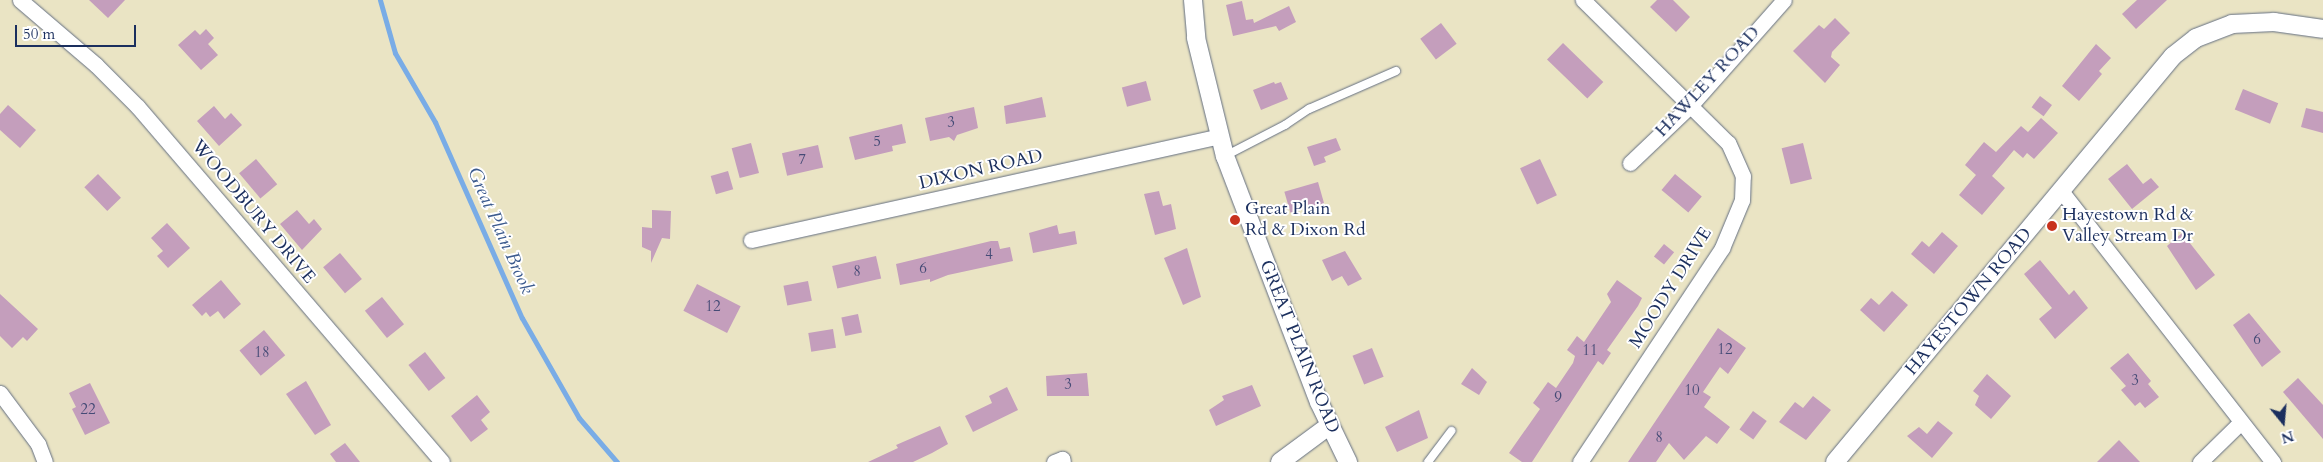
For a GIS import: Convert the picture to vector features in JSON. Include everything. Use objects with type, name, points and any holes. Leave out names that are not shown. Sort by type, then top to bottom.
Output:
[{"type":"street","name":"WOODBURY DRIVE","points":[[20,0],[96,65],[138,107],[442,462]]},
{"type":"street","name":"GREAT PLAIN ROAD","points":[[1193,0],[1196,38],[1219,136],[1268,273],[1330,425],[1348,462]]},
{"type":"street","name":"MOODY DRIVE","points":[[1580,462],[1722,248],[1742,200],[1742,176],[1728,143],[1583,0]]},
{"type":"street","name":"HAWLEY ROAD","points":[[1630,163],[1691,105],[1784,0]]},
{"type":"street","name":"HAYESTOWN ROAD","points":[[1835,462],[2062,192],[2173,56],[2196,38],[2232,24],[2274,22],[2323,29]]},
{"type":"street","name":"DIXON ROAD","points":[[752,240],[1219,136]]},
{"type":"street","points":[[2062,192],[2273,462]]},
{"type":"street","points":[[0,393],[38,444],[45,462]]},
{"type":"street","points":[[2200,462],[2241,422]]},
{"type":"street","points":[[1280,462],[1330,425]]},
{"type":"street","points":[[1054,462],[1062,459],[1063,462]]},
{"type":"lane","points":[[1226,156],[1285,126],[1309,109],[1396,71]]},
{"type":"lane","points":[[1428,462],[1451,431]]},
{"type":"building","points":[[89,0],[125,0],[108,18]]},
{"type":"building","points":[[1657,0],[1673,0],[1690,17],[1676,32],[1650,7]]},
{"type":"building","points":[[2137,0],[2167,0],[2136,29],[2122,14]]},
{"type":"building","points":[[1242,1],[1246,20],[1253,19],[1254,23],[1289,6],[1296,22],[1279,31],[1276,26],[1233,36],[1226,5]]},
{"type":"building","points":[[1835,18],[1850,33],[1832,52],[1831,57],[1840,65],[1825,83],[1793,51],[1819,25],[1824,29]]},
{"type":"building","points":[[1441,23],[1457,44],[1436,59],[1420,39]]},
{"type":"building","points":[[206,29],[214,38],[208,44],[218,55],[201,70],[178,45],[195,30],[200,35]]},
{"type":"building","points":[[1563,43],[1603,82],[1587,98],[1547,60]]},
{"type":"building","points":[[2096,44],[2111,58],[2099,71],[2102,74],[2079,101],[2062,86]]},
{"type":"building","points":[[1146,81],[1151,100],[1127,107],[1122,87]]},
{"type":"building","points":[[1274,82],[1275,84],[1281,82],[1288,99],[1261,110],[1253,90]]},
{"type":"building","points":[[2243,89],[2278,103],[2270,124],[2235,109]]},
{"type":"building","points":[[2040,96],[2052,105],[2044,116],[2032,107]]},
{"type":"building","points":[[1042,97],[1046,117],[1006,124],[1004,106]]},
{"type":"building","points":[[8,105],[36,130],[20,148],[0,130],[0,114]]},
{"type":"building","points":[[214,106],[225,119],[231,113],[242,125],[219,146],[197,121]]},
{"type":"building","points":[[974,107],[978,128],[957,135],[954,141],[949,137],[930,141],[925,118]]},
{"type":"building","points":[[2306,108],[2323,112],[2323,133],[2301,127]]},
{"type":"building","points":[[2041,118],[2058,133],[2034,159],[2027,153],[2023,158],[2014,150],[1992,176],[2005,188],[1982,215],[1959,195],[1976,175],[1965,165],[1984,142],[1996,152],[2021,126],[2028,132]]},
{"type":"building","points":[[902,124],[906,143],[892,146],[893,151],[855,160],[849,137]]},
{"type":"building","points":[[1336,138],[1341,150],[1324,157],[1326,162],[1314,166],[1307,147]]},
{"type":"building","points":[[751,143],[759,173],[740,178],[732,148]]},
{"type":"building","points":[[1803,143],[1812,179],[1791,184],[1782,148]]},
{"type":"building","points":[[818,145],[823,167],[787,176],[782,153]]},
{"type":"building","points":[[256,159],[277,184],[260,198],[239,173]]},
{"type":"building","points":[[1540,159],[1557,195],[1537,205],[1520,168]]},
{"type":"building","points":[[2127,164],[2143,184],[2151,178],[2159,187],[2132,209],[2108,179]]},
{"type":"building","points":[[728,171],[733,189],[716,194],[711,176]]},
{"type":"building","points":[[98,174],[121,198],[107,211],[84,187]]},
{"type":"building","points":[[1675,174],[1702,196],[1688,213],[1662,190]]},
{"type":"building","points":[[1318,182],[1324,203],[1290,213],[1284,192]]},
{"type":"building","points":[[1159,191],[1163,206],[1171,204],[1176,229],[1155,235],[1144,194]]},
{"type":"building","points":[[297,210],[309,224],[314,219],[322,229],[302,250],[280,224]]},
{"type":"building","points":[[652,210],[671,211],[670,239],[662,238],[651,263],[651,251],[642,247],[642,227],[652,228]]},
{"type":"building","points":[[167,223],[190,248],[168,268],[157,256],[163,251],[151,238]]},
{"type":"building","points":[[1057,225],[1059,234],[1075,231],[1077,244],[1033,253],[1029,233]]},
{"type":"building","points":[[1942,232],[1958,246],[1934,274],[1911,254],[1922,241],[1929,247]]},
{"type":"building","points":[[2182,233],[2215,275],[2196,290],[2167,246]]},
{"type":"building","points":[[991,241],[998,241],[1000,249],[1010,247],[1013,261],[948,275],[930,282],[930,279],[900,285],[896,264]]},
{"type":"building","points":[[1664,244],[1674,252],[1664,265],[1654,256]]},
{"type":"building","points":[[1187,248],[1201,297],[1183,305],[1164,258]]},
{"type":"building","points":[[1345,251],[1362,279],[1348,286],[1342,276],[1332,281],[1322,260]]},
{"type":"building","points":[[340,253],[362,279],[345,293],[323,267]]},
{"type":"building","points":[[876,256],[881,278],[837,289],[832,266]]},
{"type":"building","points":[[2040,260],[2069,295],[2074,290],[2088,308],[2055,339],[2039,319],[2052,308],[2024,274]]},
{"type":"building","points":[[221,280],[241,304],[224,319],[218,311],[210,317],[206,312],[202,316],[192,305]]},
{"type":"building","points":[[1617,280],[1642,298],[1638,306],[1607,350],[1611,353],[1603,365],[1598,361],[1532,462],[1522,462],[1509,453],[1540,409],[1533,403],[1548,382],[1556,388],[1573,363],[1575,356],[1567,350],[1577,336],[1584,342],[1611,302],[1607,294]]},
{"type":"building","points":[[808,281],[812,301],[787,305],[783,286]]},
{"type":"building","points":[[697,284],[741,306],[727,333],[683,311]]},
{"type":"building","points":[[1892,291],[1908,305],[1884,332],[1860,310],[1871,298],[1879,305]]},
{"type":"building","points":[[0,294],[38,329],[27,341],[23,337],[12,348],[0,336]]},
{"type":"building","points":[[382,297],[404,324],[387,338],[365,311]]},
{"type":"building","points":[[2249,313],[2281,352],[2262,367],[2233,325]]},
{"type":"building","points":[[858,314],[862,333],[845,336],[841,318]]},
{"type":"building","points":[[1718,328],[1746,348],[1728,374],[1720,367],[1703,392],[1711,397],[1704,407],[1730,427],[1717,444],[1706,436],[1684,460],[1669,443],[1656,462],[1628,462]]},
{"type":"building","points":[[833,329],[836,348],[811,352],[808,333]]},
{"type":"building","points":[[264,330],[285,355],[261,376],[239,351]]},
{"type":"building","points":[[1372,348],[1384,377],[1364,385],[1353,356]]},
{"type":"building","points":[[425,352],[445,378],[429,391],[408,365]]},
{"type":"building","points":[[2128,353],[2151,381],[2148,384],[2159,397],[2145,408],[2140,402],[2135,406],[2121,390],[2126,386],[2110,368]]},
{"type":"building","points":[[1472,368],[1487,382],[1479,395],[1461,384]]},
{"type":"building","points":[[1087,373],[1089,396],[1047,396],[1046,376]]},
{"type":"building","points":[[1987,374],[2011,396],[1991,419],[1975,405],[1979,396],[1973,391]]},
{"type":"building","points":[[2298,378],[2323,405],[2323,439],[2283,392]]},
{"type":"building","points":[[306,381],[331,425],[315,435],[286,394]]},
{"type":"building","points":[[90,383],[110,423],[85,435],[72,409],[76,407],[69,393]]},
{"type":"building","points":[[1252,385],[1261,406],[1216,426],[1209,410],[1224,400],[1222,396]]},
{"type":"building","points":[[1007,387],[1018,410],[973,432],[965,416],[992,403],[989,396]]},
{"type":"building","points":[[477,395],[490,412],[481,420],[488,429],[471,442],[451,416]]},
{"type":"building","points":[[1813,396],[1831,410],[1806,440],[1779,422],[1795,402],[1803,408]]},
{"type":"building","points":[[1419,410],[1428,438],[1397,452],[1385,427]]},
{"type":"building","points":[[1753,411],[1767,421],[1753,440],[1739,430]]},
{"type":"building","points":[[1938,421],[1953,433],[1932,458],[1907,436],[1919,427],[1927,434]]},
{"type":"building","points":[[940,426],[948,444],[932,453],[913,462],[868,462],[898,448],[896,445]]},
{"type":"building","points":[[2119,440],[2140,462],[2097,462]]},
{"type":"building","points":[[345,443],[360,462],[336,462],[330,454]]},
{"type":"waterway","name":"Great Plain Brook","points":[[380,0],[395,53],[435,122],[522,318],[579,418],[617,462]]},
{"type":"place","name":"Great Plain Rd & Dixon Rd","points":[[1235,220]]},
{"type":"place","name":"Hayestown Rd & Valley Stream Dr","points":[[2052,226]]}]
